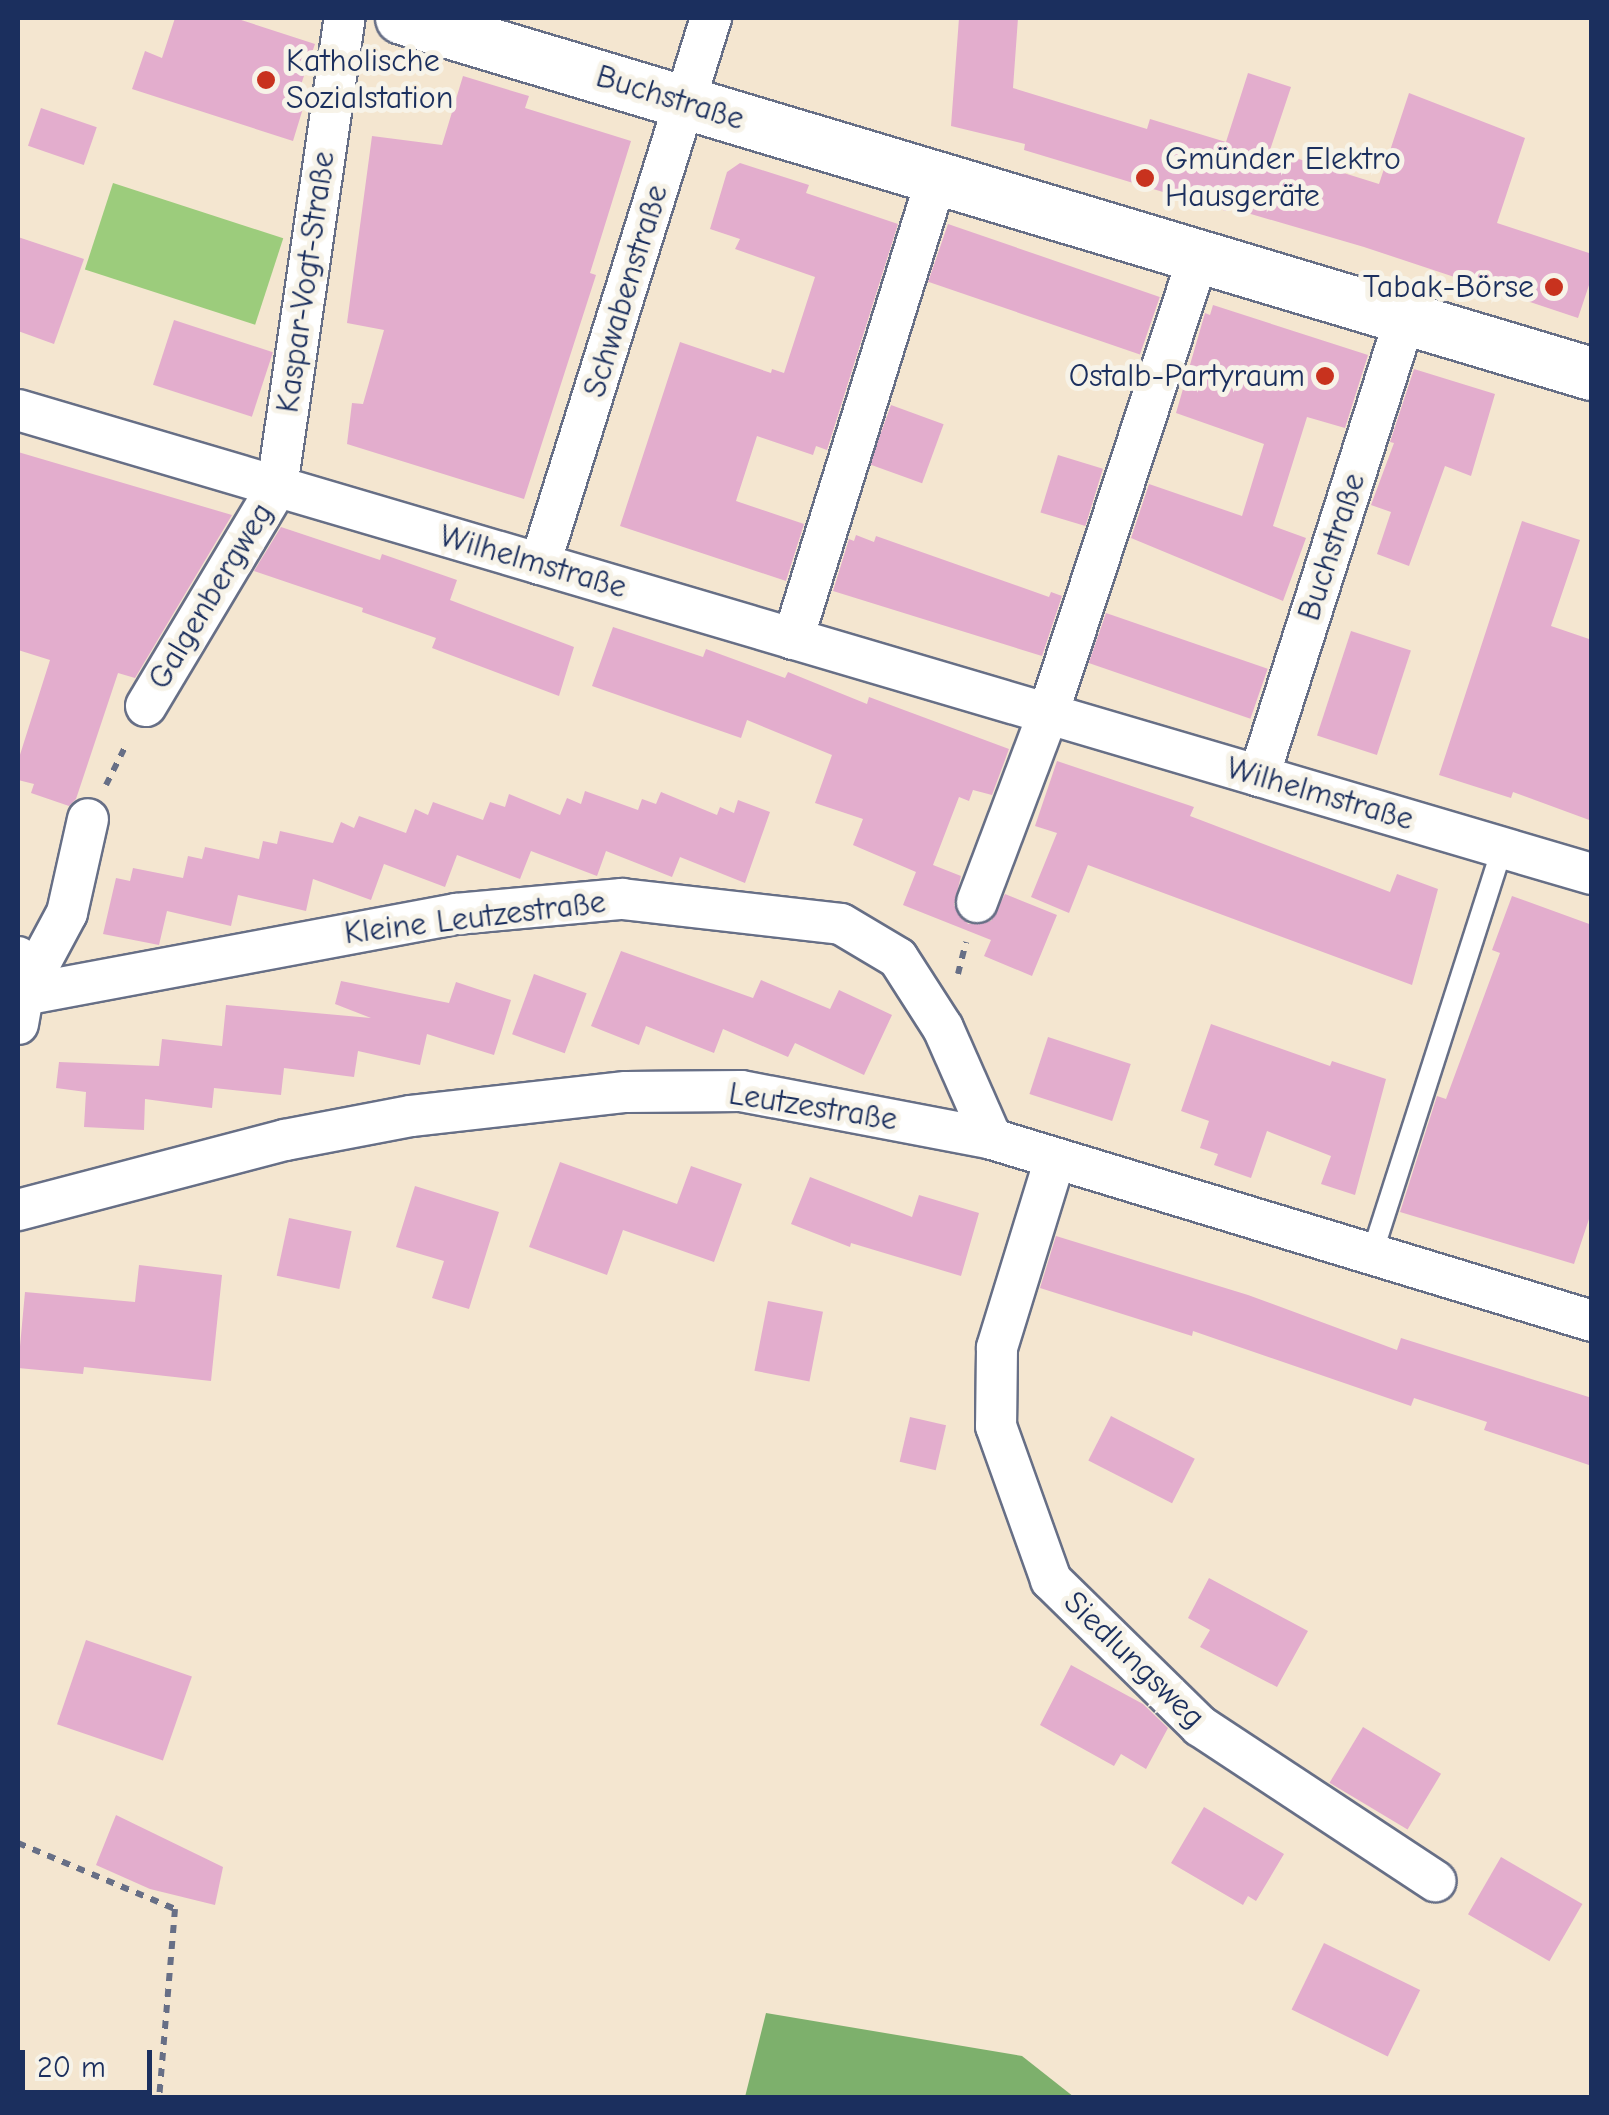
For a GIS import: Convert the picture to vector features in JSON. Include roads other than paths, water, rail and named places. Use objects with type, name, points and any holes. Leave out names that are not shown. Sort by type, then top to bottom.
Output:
[{"type":"street","name":"Kaspar-Vogt-Straße","points":[[277,487],[345,18]]},
{"type":"street","name":"Buchstraße","points":[[402,18],[1592,374]]},
{"type":"street","name":"Schwabenstraße","points":[[540,564],[711,18]]},
{"type":"street","points":[[793,639],[937,178]]},
{"type":"street","points":[[977,902],[1048,714],[1198,256]]},
{"type":"street","name":"Buchstraße","points":[[1259,776],[1405,318]]},
{"type":"street","name":"Wilhelmstraße","points":[[18,410],[1592,874]]},
{"type":"street","name":"Galgenbergweg","points":[[146,706],[277,487]]},
{"type":"street","points":[[19,992],[67,913],[88,819]]},
{"type":"street","name":"Kleine Leutzestraße","points":[[19,992],[456,914],[622,899],[841,924],[898,958],[943,1028],[992,1138]]},
{"type":"street","name":"Leutzestraße","points":[[18,1210],[284,1140],[375,1122],[514,1101],[626,1092],[741,1092],[992,1138],[1371,1257],[1592,1321]]},
{"type":"street","name":"Siedlungsweg","points":[[1056,1158],[997,1348],[996,1426],[1051,1580],[1200,1726],[1435,1880]]},
{"type":"lane","points":[[1371,1257],[1502,848]]},
{"type":"place","name":"Katholische Sozialstation","points":[[266,80]]},
{"type":"place","name":"Gmünder Elektro Hausgeräte","points":[[1145,178]]},
{"type":"place","name":"Tabak-Börse","points":[[1554,287]]},
{"type":"place","name":"Ostalb-Partyraum","points":[[1325,376]]}]
